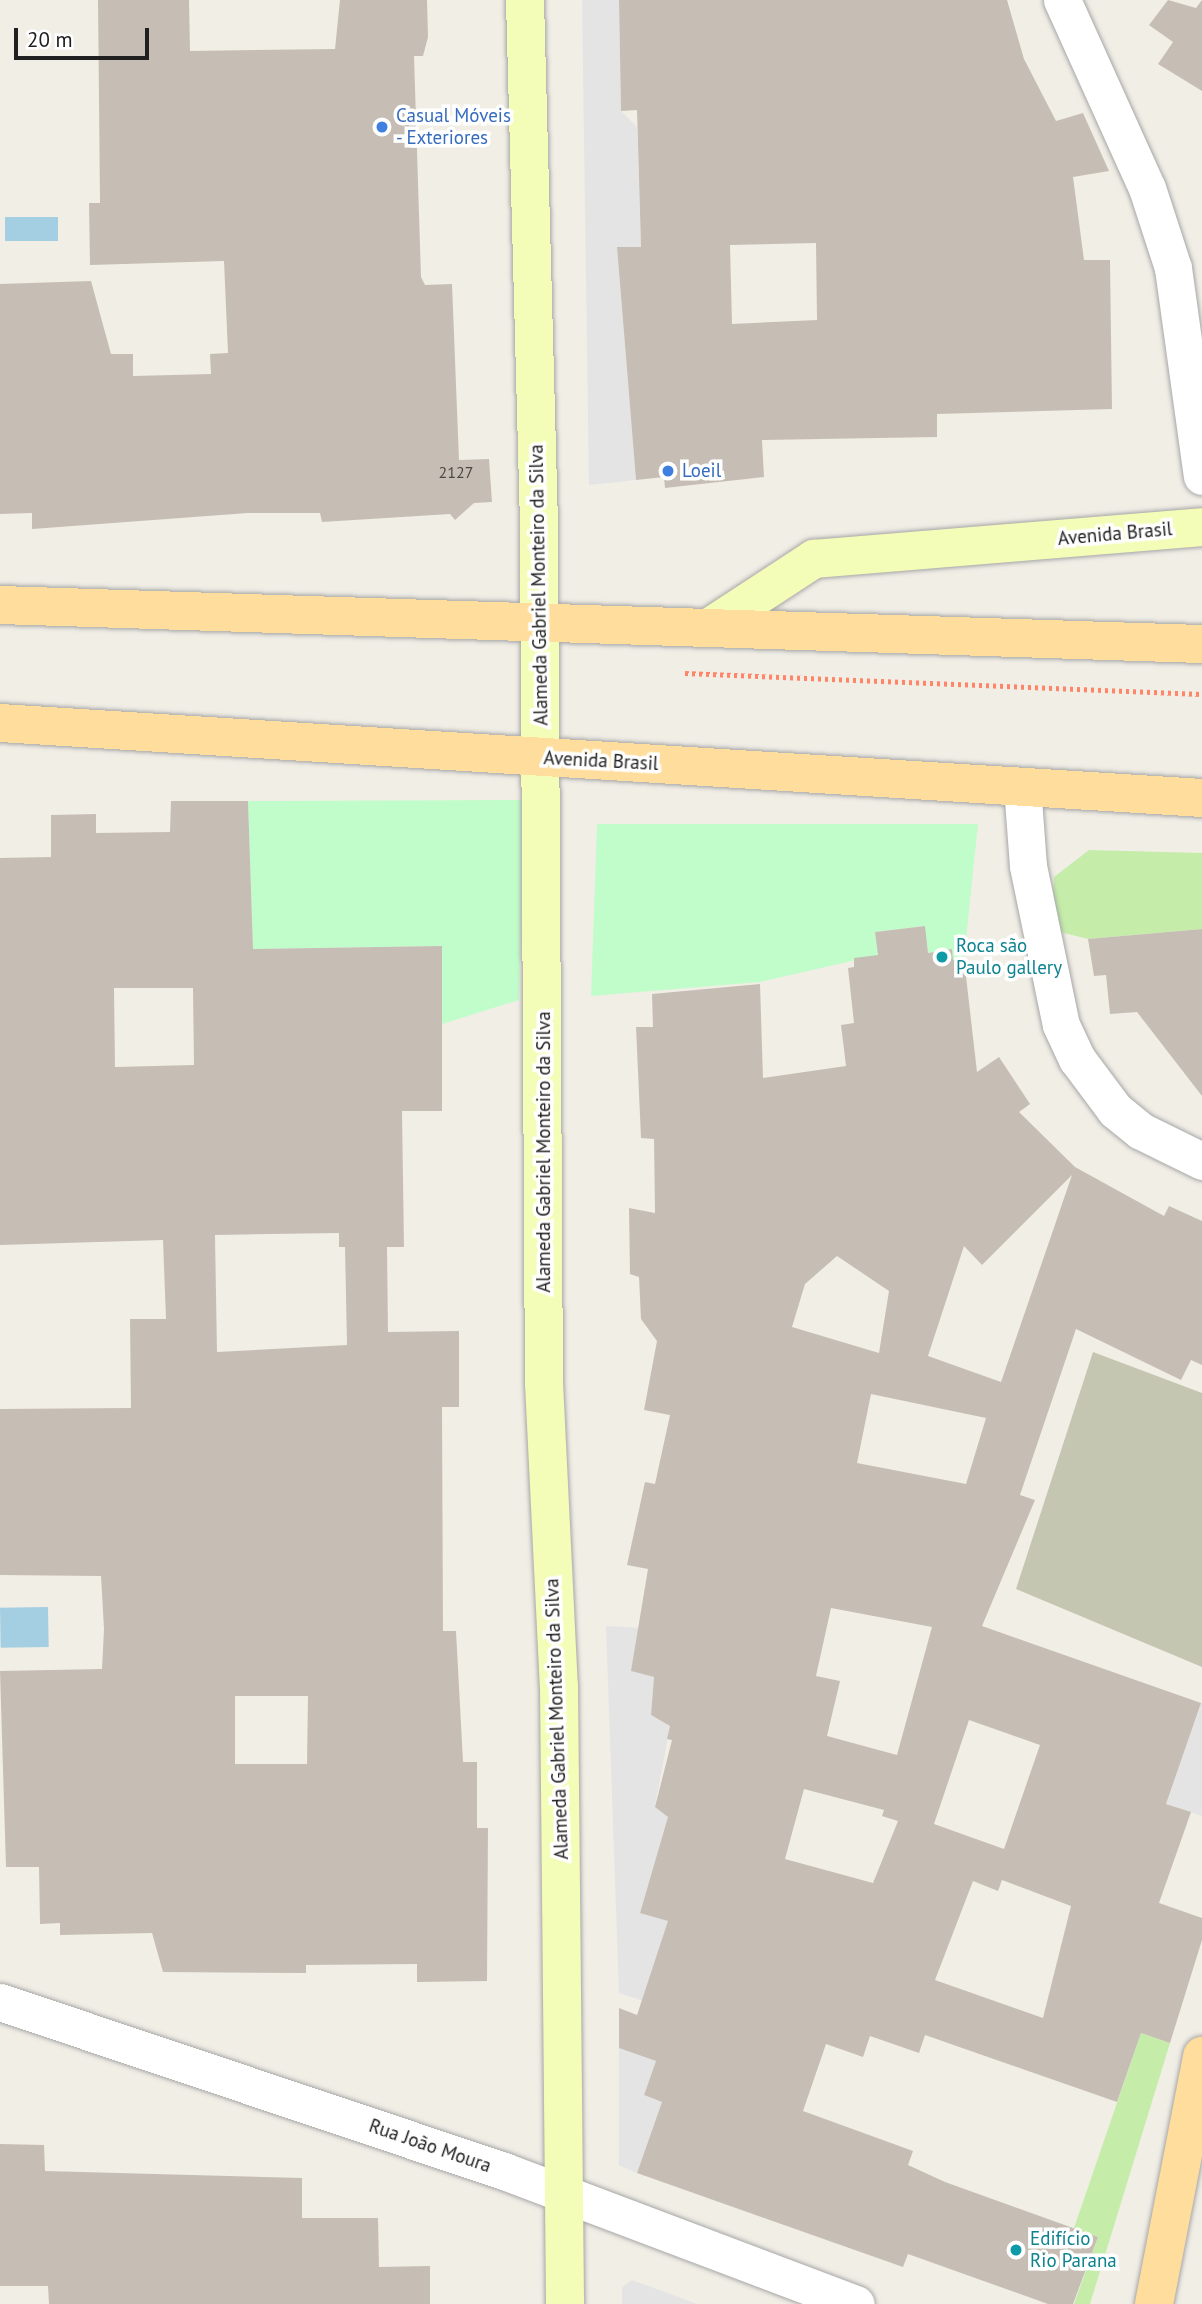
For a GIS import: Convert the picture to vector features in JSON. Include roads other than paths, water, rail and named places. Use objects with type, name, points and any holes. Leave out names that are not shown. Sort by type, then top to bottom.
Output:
[{"type":"main road","points":[[0,605],[540,618],[1202,644]]},
{"type":"main road","name":"Avenida Brasil","points":[[0,723],[1202,797]]},
{"type":"main road","points":[[1154,2304],[1202,2056]]},
{"type":"street","name":"Alameda Gabriel Monteiro da Silva","points":[[524,0],[540,618],[544,1383],[559,1686],[565,2304]]},
{"type":"street","points":[[1062,0],[1147,188],[1173,268],[1202,476]]},
{"type":"street","name":"Avenida Brasil","points":[[713,625],[814,559],[1202,527]]},
{"type":"street","points":[[1022,786],[1028,866],[1061,1025],[1077,1059],[1115,1110],[1141,1131],[1202,1161]]},
{"type":"street","name":"Rua João Moura","points":[[0,2002],[564,2193],[856,2304]]},
{"type":"water","points":[[5,217],[58,217],[58,241],[5,241]]},
{"type":"water","points":[[48,1607],[49,1647],[1,1648],[0,1608]]},
{"type":"place","name":"Casual Móveis - Exteriores","points":[[382,127]]},
{"type":"place","name":"Loeil","points":[[668,471]]},
{"type":"place","name":"Roca são Paulo gallery","points":[[942,957]]},
{"type":"place","name":"Edifício Rio Parana","points":[[1016,2250]]}]
